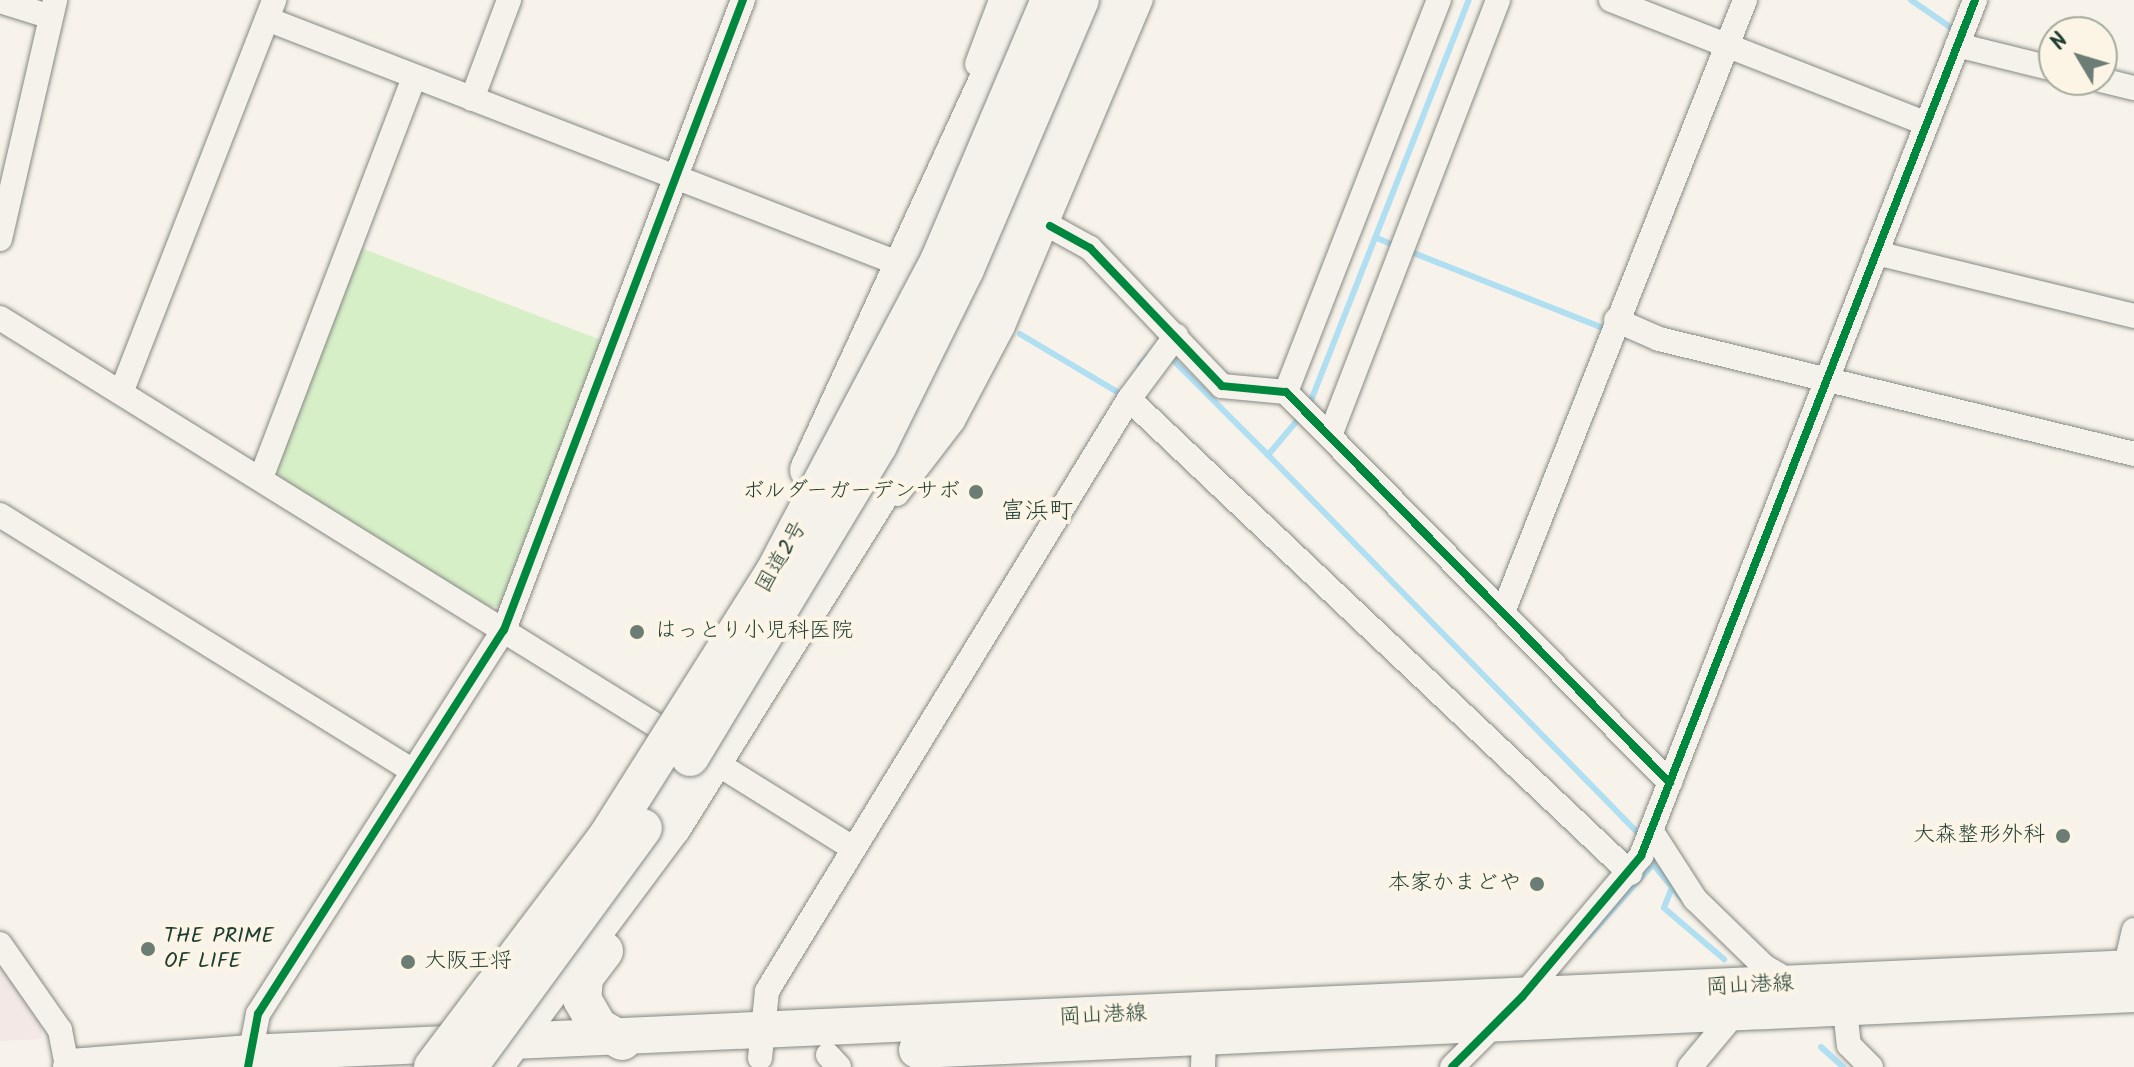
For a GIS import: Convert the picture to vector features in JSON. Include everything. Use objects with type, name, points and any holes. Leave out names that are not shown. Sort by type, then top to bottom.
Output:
[{"type":"highway","points":[[458,1059],[662,729],[796,497],[1025,0]]},
{"type":"highway","name":"国道2号","points":[[458,1059],[615,824],[774,573],[940,259],[1050,0]]},
{"type":"highway","name":"国道2号","points":[[458,1059],[610,878],[835,524],[965,269],[1080,0]]},
{"type":"highway","points":[[458,1059],[672,827],[751,692],[821,585],[976,329],[1076,107],[1118,0]]},
{"type":"highway","points":[[458,1059],[695,749],[751,692]]},
{"type":"highway","points":[[622,1041],[592,1020],[581,989],[653,883],[672,827]]},
{"type":"main road","name":"岡山港線","points":[[587,1067],[760,1046],[1522,997],[1816,996],[2131,977]]},
{"type":"main road","name":"岡山港線","points":[[69,1067],[247,1060],[458,1059],[622,1041],[760,1046],[834,1061],[1203,1052],[1489,1024],[1735,1013],[1816,996]]},
{"type":"street","points":[[472,99],[509,0]]},
{"type":"street","points":[[247,1060],[258,1014],[411,770],[504,630],[743,0]]},
{"type":"street","points":[[796,497],[821,403],[1001,0]]},
{"type":"street","points":[[821,585],[953,421],[1050,226],[1141,0]]},
{"type":"street","points":[[1286,392],[1439,0]]},
{"type":"street","points":[[1331,433],[1498,0]]},
{"type":"street","points":[[1611,0],[1925,123]]},
{"type":"street","points":[[1503,612],[1745,0]]},
{"type":"street","points":[[1452,1067],[1489,1024],[1522,997],[1630,873],[1649,839],[1975,0]]},
{"type":"street","points":[[0,1],[53,9],[0,239]]},
{"type":"street","points":[[121,393],[271,10],[414,78],[887,259]]},
{"type":"street","points":[[1957,45],[2038,65]]},
{"type":"street","points":[[261,478],[414,78]]},
{"type":"street","points":[[1050,226],[1090,248],[1222,386],[1286,392],[1331,433],[1670,783]]},
{"type":"street","points":[[1876,253],[2134,316]]},
{"type":"street","points":[[0,318],[662,729]]},
{"type":"street","points":[[1614,328],[1826,388],[2134,454]]},
{"type":"street","points":[[760,1046],[767,991],[1129,399],[1176,336]]},
{"type":"street","points":[[1129,399],[1630,873]]},
{"type":"street","points":[[0,515],[411,770]]},
{"type":"street","points":[[713,761],[853,848]]},
{"type":"street","points":[[1649,839],[1695,899],[1765,967],[1816,996],[1849,1045],[1871,1067]]},
{"type":"street","points":[[2131,977],[2134,930]]},
{"type":"street","points":[[0,944],[60,1030],[69,1067]]},
{"type":"street","points":[[1690,1067],[1735,1013]]},
{"type":"shaded area","points":[[0,958],[38,1011],[42,1039],[0,1041]]},
{"type":"green space","points":[[361,248],[601,340],[500,606],[488,607],[281,481],[276,465]]},
{"type":"waterway","points":[[1310,403],[1469,0]]},
{"type":"waterway","points":[[1911,0],[1956,31]]},
{"type":"waterway","points":[[1377,238],[1396,246]]},
{"type":"waterway","points":[[1406,250],[1608,330]]},
{"type":"waterway","points":[[1020,334],[1119,393]]},
{"type":"waterway","points":[[1140,365],[1158,346]]},
{"type":"waterway","points":[[1172,359],[1268,455]]},
{"type":"waterway","points":[[1300,417],[1268,455],[1642,837]]},
{"type":"waterway","points":[[1589,936],[1653,864],[1653,852]]},
{"type":"waterway","points":[[1653,864],[1681,898]]},
{"type":"waterway","points":[[1672,887],[1664,908],[1724,959]]},
{"type":"waterway","points":[[1821,1047],[1843,1067]]},
{"type":"cycle path","points":[[248,1067],[258,1014],[504,630],[743,0]]},
{"type":"cycle path","points":[[1452,1067],[1522,997],[1641,856],[1975,0]]},
{"type":"cycle path","points":[[1050,226],[1090,248],[1222,386],[1286,392],[1670,783]]},
{"type":"place","name":"ボルダーガーデンサボ","points":[[976,492]]},
{"type":"place","name":"はっとり小児科医院","points":[[637,632]]},
{"type":"place","name":"大森整形外科","points":[[2063,836]]},
{"type":"place","name":"本家かまどや","points":[[1537,884]]},
{"type":"place","name":"THE PRIME OF LIFE","points":[[148,949]]},
{"type":"place","name":"大阪王将","points":[[408,962]]},
{"type":"district","name":"富浜町","points":[[1037,512]]}]
